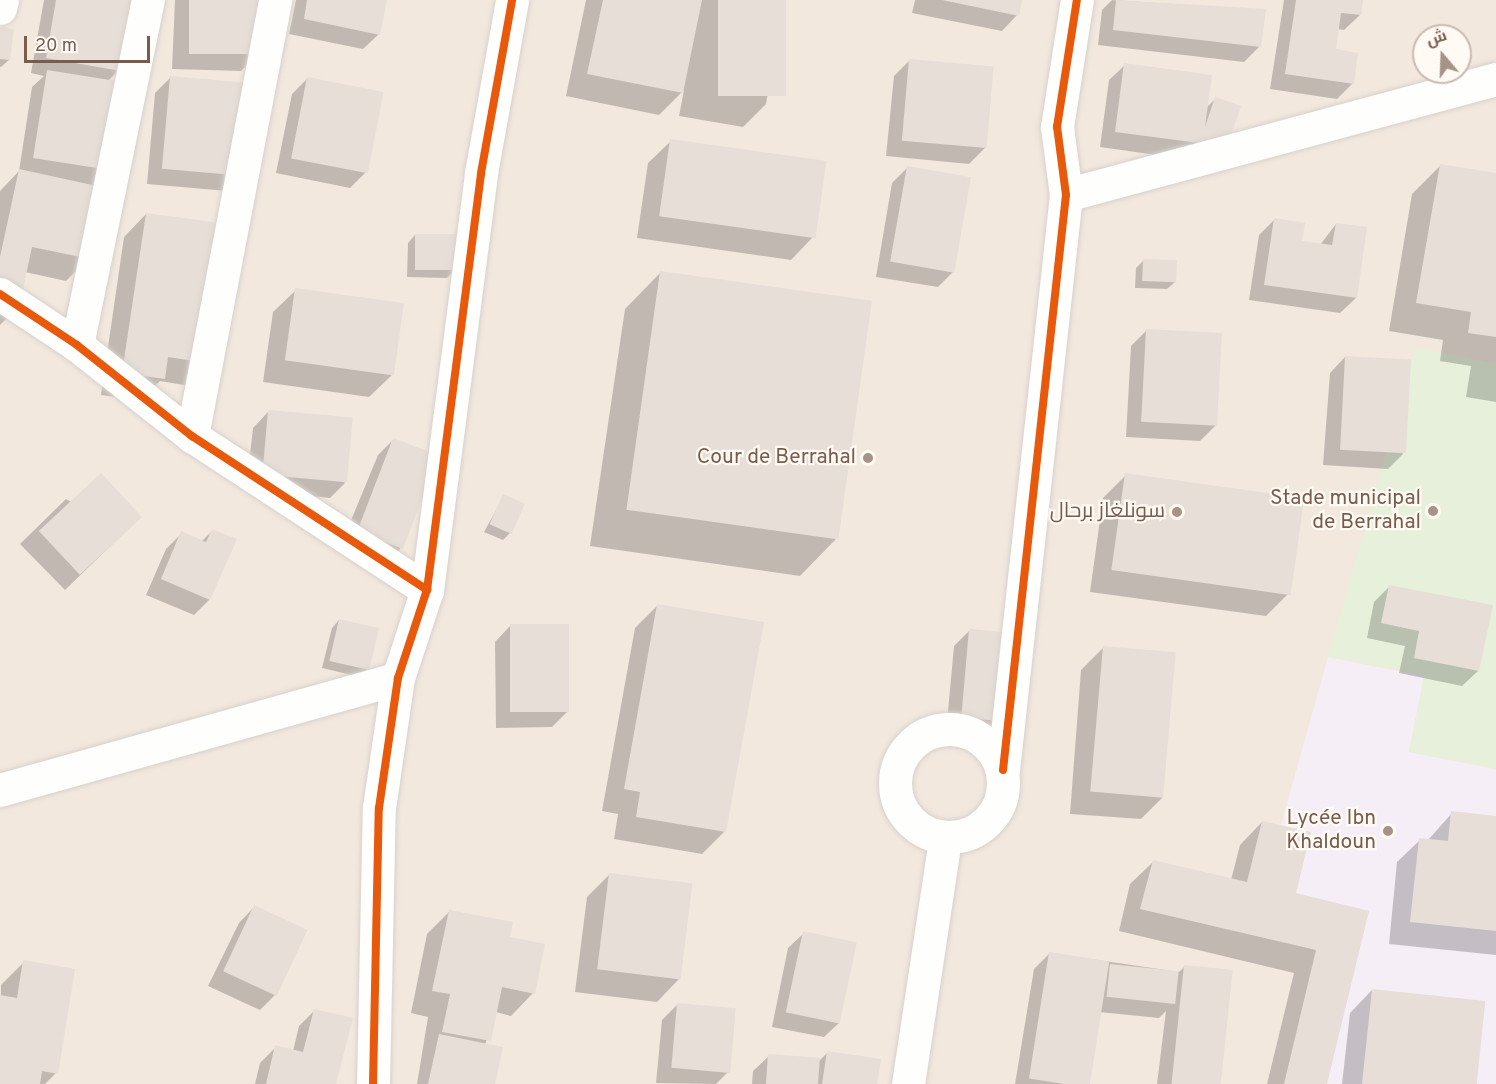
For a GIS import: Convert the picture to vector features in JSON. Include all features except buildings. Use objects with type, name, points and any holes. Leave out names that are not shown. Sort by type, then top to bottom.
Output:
[{"type":"street","points":[[0,8],[2,0]]},
{"type":"street","points":[[77,345],[148,0]]},
{"type":"street","points":[[192,436],[275,0]]},
{"type":"street","points":[[373,1084],[379,808],[398,678],[427,590],[481,173],[512,0]]},
{"type":"street","points":[[1002,770],[996,754],[969,732],[932,732],[903,754],[895,790],[901,808],[912,823],[945,838],[970,833],[991,818],[1004,787],[1002,770],[1066,195],[1057,127],[1077,0]]},
{"type":"street","points":[[1066,195],[1496,79]]},
{"type":"street","points":[[0,294],[77,345],[192,436],[427,590]]},
{"type":"street","points":[[0,790],[398,678]]},
{"type":"street","points":[[908,1084],[945,838]]},
{"type":"shaded area","points":[[0,0],[1496,0],[1496,1084],[0,1084]]},
{"type":"shaded area","name":"Lycée Ibn Khaldoun","points":[[1328,657],[1424,676],[1409,752],[1496,769],[1496,1084],[1321,1084],[1350,922],[1262,893]]},
{"type":"green space","name":"Stade municipal de Berrahal","points":[[1416,348],[1496,364],[1496,769],[1409,752],[1424,676],[1328,657]]},
{"type":"cycle path","points":[[373,1084],[379,808],[398,678],[427,590],[481,173],[512,0]]},
{"type":"cycle path","points":[[1003,770],[1066,195],[1057,127],[1077,0]]},
{"type":"cycle path","points":[[0,294],[77,345],[192,436],[427,590]]},
{"type":"place","name":"Cour de Berrahal","points":[[868,458]]},
{"type":"place","name":"Stade municipal de Berrahal","points":[[1433,511]]},
{"type":"place","name":"سونلغاز برحال","points":[[1177,512]]},
{"type":"place","name":"Lycée Ibn Khaldoun","points":[[1388,831]]}]
